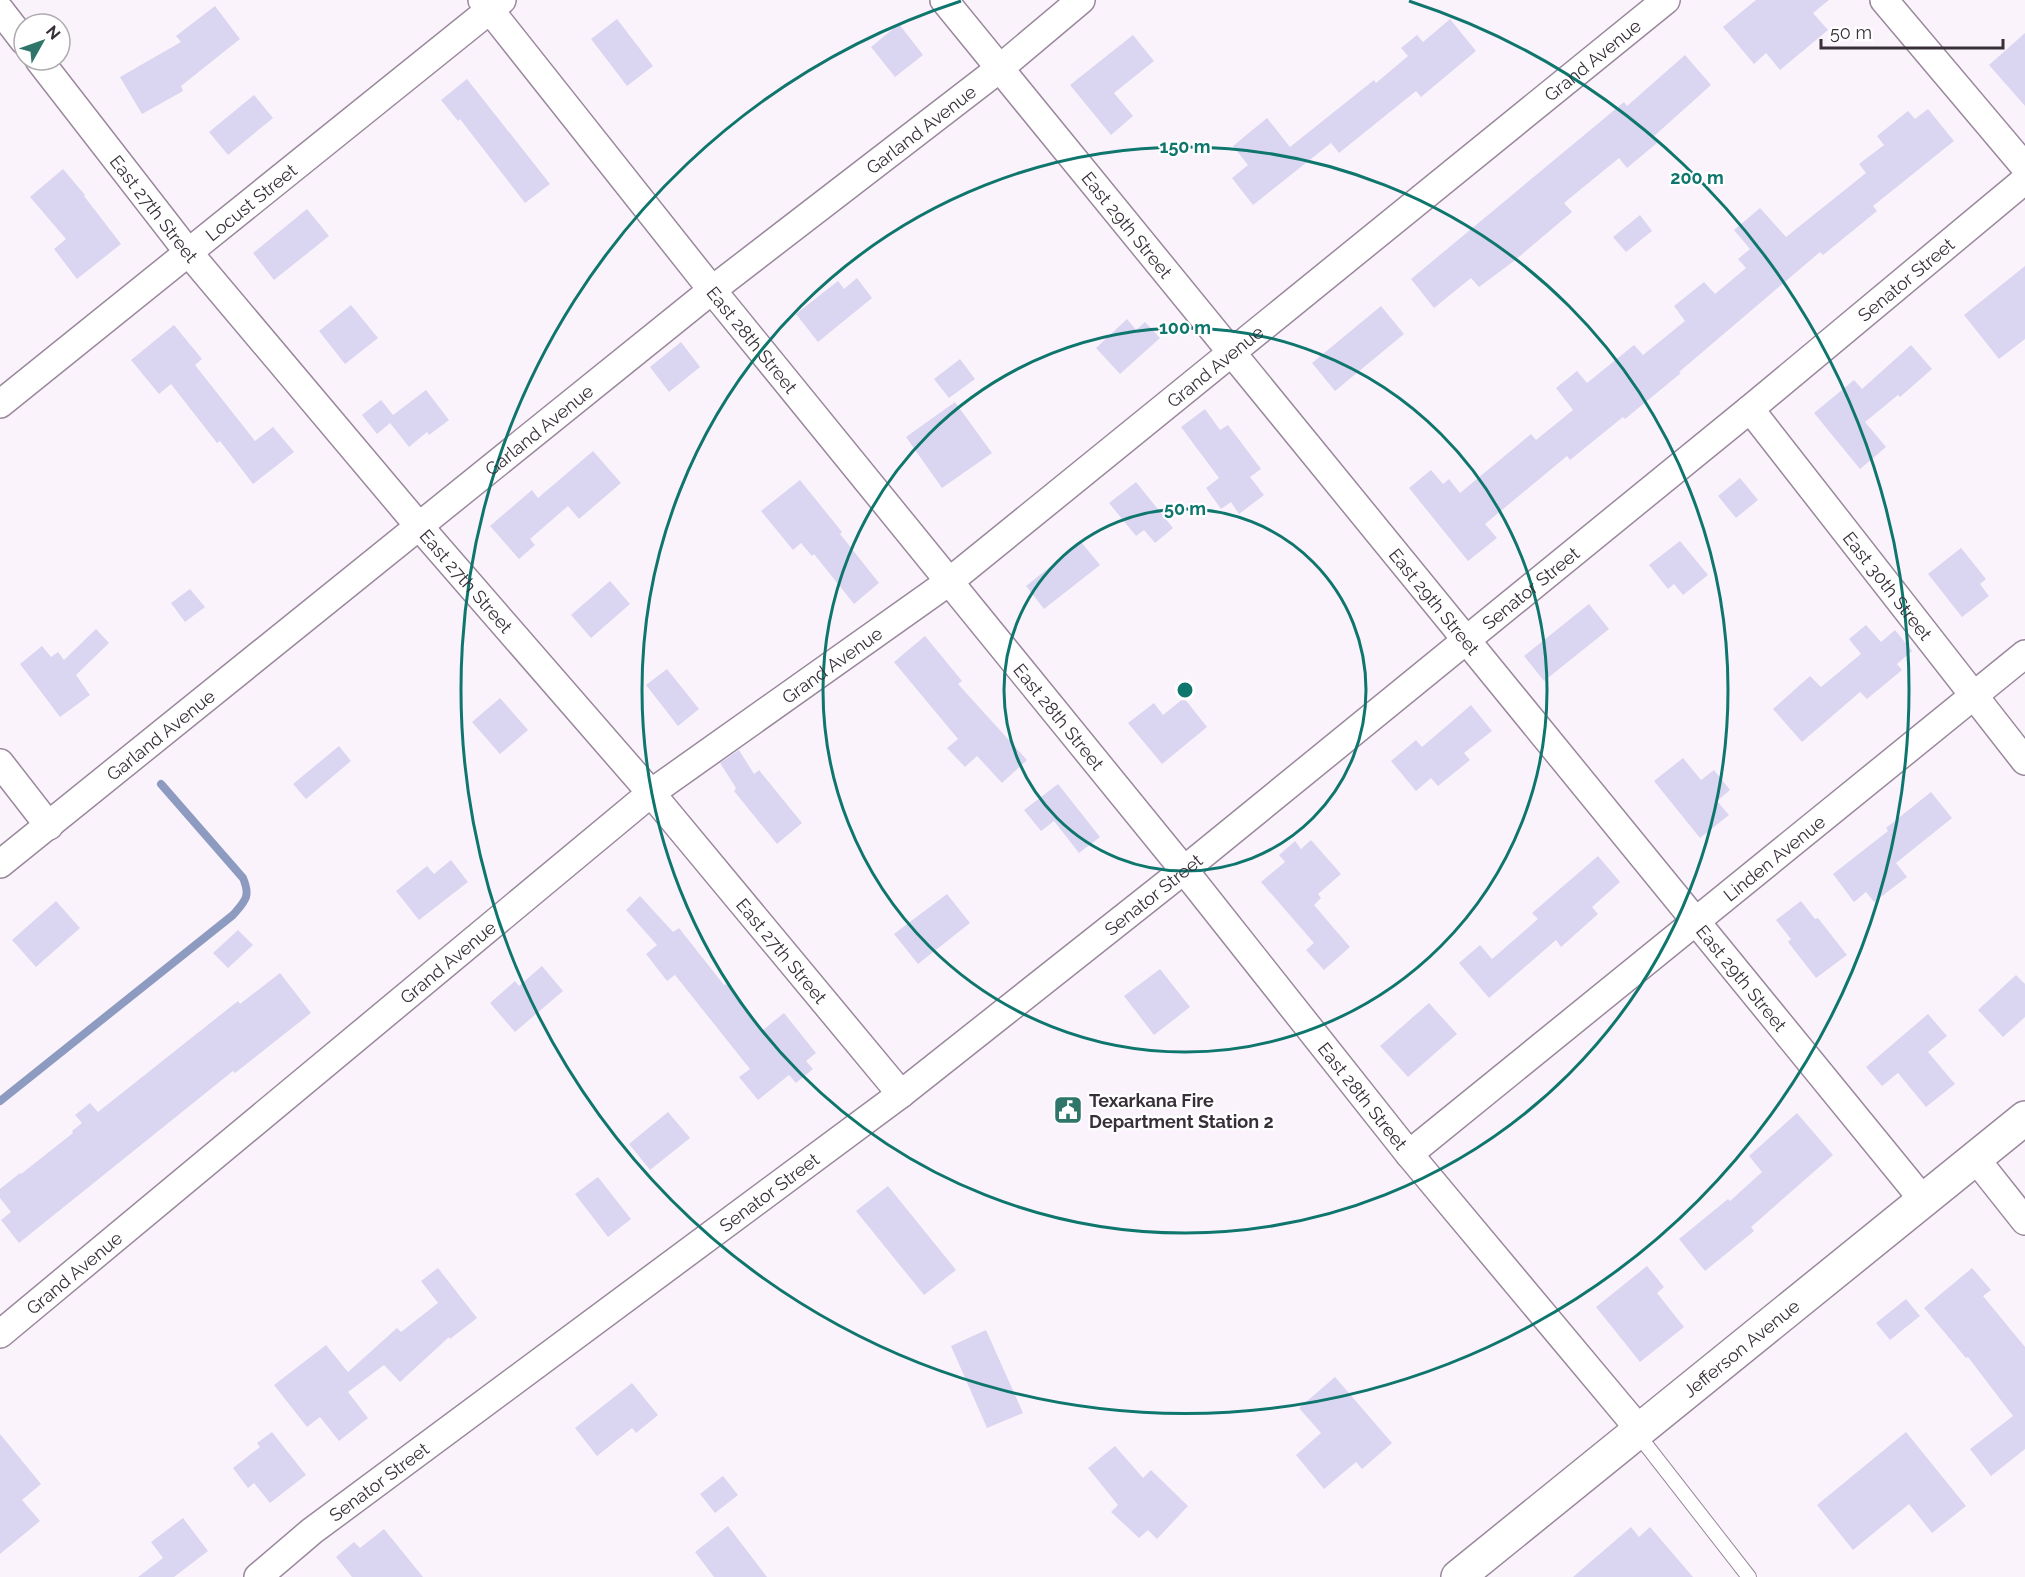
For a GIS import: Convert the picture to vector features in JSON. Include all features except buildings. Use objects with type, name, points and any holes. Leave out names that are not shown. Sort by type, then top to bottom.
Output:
[{"type":"main road","name":"Jefferson Avenue","points":[[1458,1577],[2025,1118]]},
{"type":"street","name":"East 29th Street","points":[[944,0],[1924,1201]]},
{"type":"street","name":"Garland Avenue","points":[[0,864],[712,290],[999,69],[1081,0]]},
{"type":"street","name":"Grand Avenue","points":[[0,1334],[651,793],[950,581],[1666,0]]},
{"type":"street","points":[[1884,0],[2025,167]]},
{"type":"street","name":"Locust Street","points":[[0,404],[492,3]]},
{"type":"street","name":"East 28th Street","points":[[492,3],[712,290],[1184,870],[1410,1154],[1637,1431]]},
{"type":"street","points":[[0,10],[12,26]]},
{"type":"street","name":"East 27th Street","points":[[48,72],[188,252],[418,525],[651,793],[901,1094]]},
{"type":"street","name":"Senator Street","points":[[258,1577],[312,1531],[901,1094],[1184,870],[1750,409],[2025,180]]},
{"type":"street","name":"East 30th Street","points":[[1750,409],[2025,761]]},
{"type":"street","name":"Linden Avenue","points":[[1410,1154],[2025,654]]},
{"type":"street","points":[[0,763],[49,826]]},
{"type":"street","points":[[1975,1158],[2025,1221]]},
{"type":"lane","points":[[1637,1431],[1749,1577]]},
{"type":"waterway","points":[[0,1101],[233,915],[246,898],[243,878],[161,784]]},
{"type":"place","name":"Texarkana Fire Department Station 2","points":[[1068,1110]]}]
